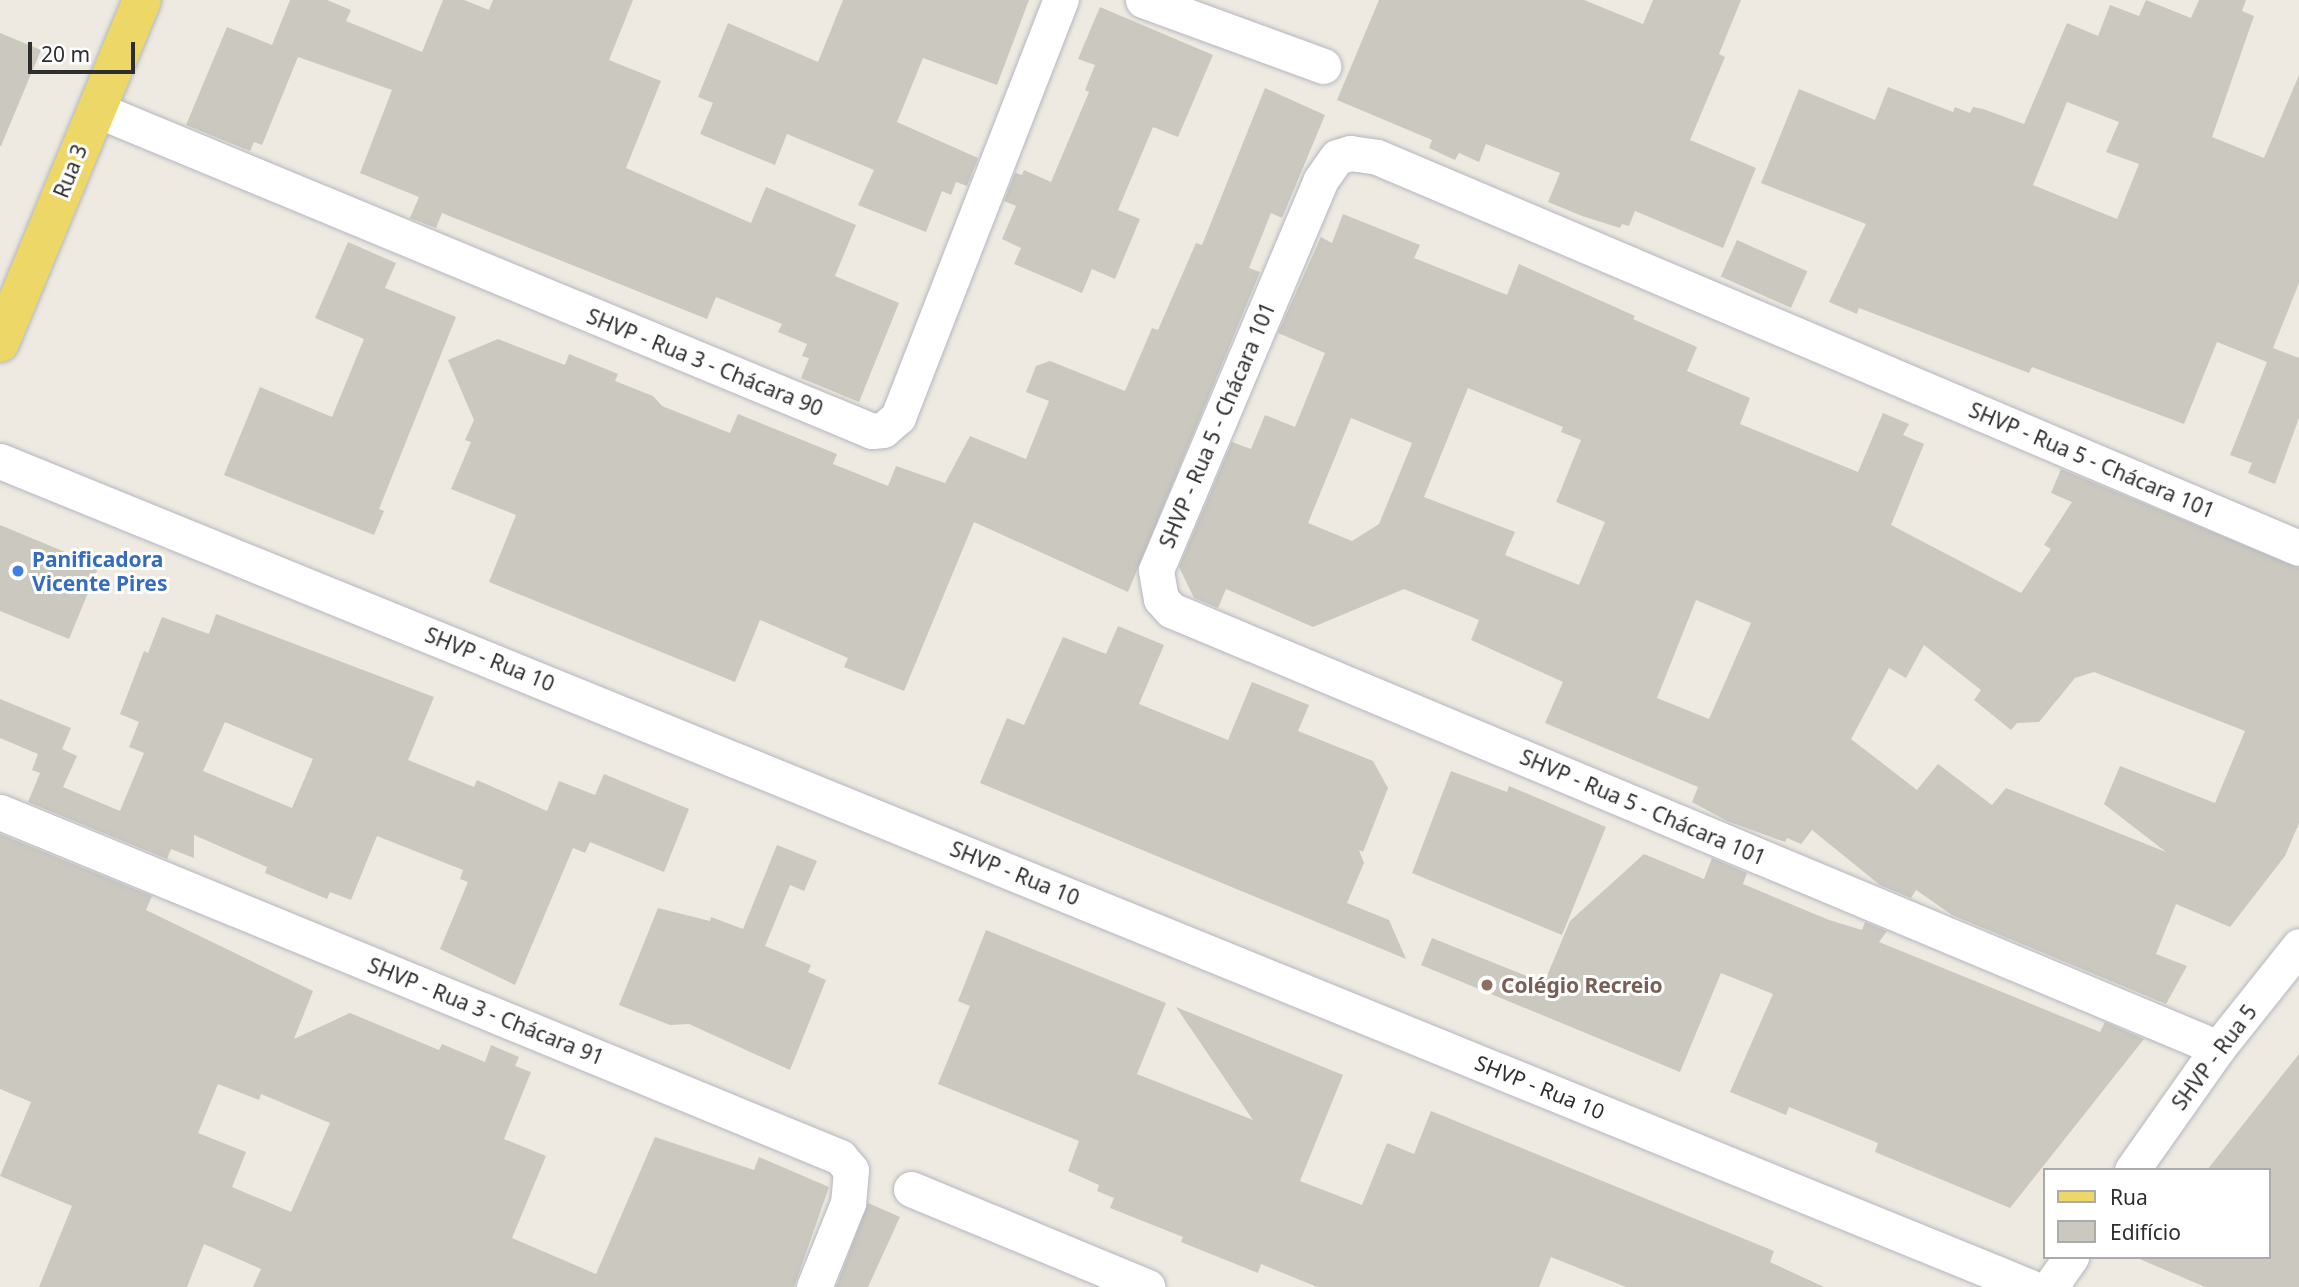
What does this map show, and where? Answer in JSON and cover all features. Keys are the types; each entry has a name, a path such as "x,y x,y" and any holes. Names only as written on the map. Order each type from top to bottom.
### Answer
{"main road":[{"name":"Rua 3","path":"0,343 142,0"}],"street":[{"name":"SHVP - Rua 3 - Chácara 90","path":"95,109 859,425 883,430 898,417 1061,0"},
{"path":"1143,0 1322,66"},
{"name":"SHVP - Rua 5 - Chácara 101","path":"2218,1048 1171,610 1161,598 1156,570 1320,181 1337,157 1350,153 1377,156 2299,548"},
{"name":"SHVP - Rua 10","path":"0,461 2030,1287"},
{"name":"SHVP - Rua 3 - Chácara 91","path":"0,812 840,1157 852,1170 848,1203 814,1287"},
{"name":"SHVP - Rua 5","path":"2133,1168 2218,1048 2299,946"},
{"path":"911,1189 1148,1287"},
{"path":"2050,1287 2070,1259"}],"building":[{"path":"290,0 327,0 351,10 346,21 422,52 443,0 464,0 489,10 493,0 633,0 609,60 661,81 626,168 751,223 766,187 856,225 835,276 899,303 859,402 801,378 809,358 802,356 807,344 778,332 782,324 716,297 707,319 442,213 436,228 410,218 419,197 360,173 392,90 298,57 262,145 254,142 250,151 186,125 227,27 272,45"},
{"path":"843,0 1029,0 997,85 923,58 897,122 978,158 967,186 956,182 951,195 942,191 926,232 858,205 874,170 787,134 775,165 700,134 713,103 698,97 728,23 818,62"},
{"path":"1379,0 1584,0 1643,24 1653,0 1741,0 1719,54 1725,57 1690,140 1756,168 1723,248 1635,211 1629,226 1622,224 1620,228 1582,216 1548,202 1560,173 1486,144 1479,162 1459,153 1455,160 1429,148 1432,140 1337,100"},
{"path":"2146,0 2191,18 2199,0 2246,0 2242,11 2254,16 2212,137 2264,158 2299,75 2299,283 2273,348 2299,358 2299,418 2275,484 2248,473 2252,463 2230,455 2267,362 2217,342 2184,424 2032,367 2029,373 1859,308 1857,314 1829,302 1866,224 1761,183 1799,89 1875,120 1888,87 1953,112 1955,107 1970,113 1973,107 2024,124 2067,23 2098,36 2110,5 2139,16","holes":["2067,102 2119,122 2106,152 2139,164 2117,219 2033,185"]},
{"path":"1100,7 1213,55 1178,137 1153,127 1118,210 1140,219 1115,279 1092,269 1082,293 1014,264 1021,248 1002,239 1016,206 1004,201 1015,173 1022,175 1024,170 1051,182 1089,92 1085,90 1095,65 1078,59"},
{"path":"0,33 41,50 1,146 0,146"},
{"path":"1265,88 1325,115 1282,218 1271,213 1249,268 1260,272 1128,592 974,522 904,691 844,667 848,658 760,620 735,682 489,582 516,515 451,489 471,442 465,440 474,420 448,360 498,339 565,365 569,354 618,374 615,381 653,396 662,406 730,433 738,414 837,454 833,464 888,486 896,466 945,483 970,436 1026,459 1049,401 1026,392 1036,366 1050,361 1125,391 1152,328 1158,330 1196,243 1202,245"},
{"path":"1343,214 1420,245 1414,258 1507,295 1519,264 1697,347 1687,371 1750,398 1740,424 1858,472 1883,413 1909,424 1903,435 1924,444 1891,525 2021,593 2051,549 2044,545 2072,502 2051,493 2061,469 2299,568 2299,823 2285,856 2230,927 2176,904 2156,954 2187,966 2166,1004 1952,915 1916,890 1911,898 1880,885 1812,830 1801,844 1787,838 1785,842 1727,821 1692,802 1698,787 1545,723 1563,682 1471,640 1479,620 1404,589 1313,627 1226,589 1218,608 1194,598 1179,567 1232,442 1251,449 1265,415 1295,427 1325,353 1278,333 1321,237 1332,243","holes":["1468,388 1563,427 1561,432 1581,440 1556,502 1605,522 1579,585 1505,555 1515,532 1424,497","1351,418 1412,443 1379,524 1352,541 1308,523","1696,600 1751,623 1709,719 1657,698","1924,645 1981,690 1974,700 2011,730 2017,723 2039,722 2075,678 2094,672 2245,731 2215,803 2120,766 2104,804 2166,852 2006,788 1992,805 1938,764 1917,790 1851,739 1889,668 1906,678"]},
{"path":"1737,240 1807,271 1791,308 1721,277"},
{"path":"348,242 396,263 385,288 456,317 379,509 384,511 374,535 224,475 260,387 332,417 364,339 315,318"},
{"path":"0,525 99,566 69,639 0,611"},
{"path":"216,614 434,697 408,760 474,787 477,780 547,811 559,781 595,795 604,774 689,809 664,872 590,842 585,853 573,848 515,985 440,949 468,882 460,879 463,870 377,836 351,900 330,892 327,899 265,873 267,867 194,835 194,858 171,849 167,859 28,802 40,773 32,770 38,754 0,738 0,699 71,728 62,749 77,756 63,787 120,811 144,753 129,747 139,722 120,714 144,651 148,653 162,617 209,634","holes":["225,722 313,759 292,808 203,771"]},
{"path":"1118,626 1164,645 1139,704 1228,740 1252,682 1309,705 1298,731 1373,761 1388,788 1363,852 1359,850 1364,863 1347,903 1389,920 1406,959 980,783 1007,718 1024,725 1063,637 1106,654"},
{"path":"1451,771 1507,792 1509,786 1606,827 1562,935 1412,873"},
{"path":"0,834 152,896 146,910 313,991 294,1039 350,1013 439,1050 442,1044 485,1062 491,1045 519,1057 515,1066 531,1072 504,1139 546,1156 512,1238 596,1274 655,1137 754,1170 759,1157 829,1187 794,1287 253,1287 261,1269 204,1244 187,1287 39,1287 72,1206 0,1176 31,1102 0,1089","holes":["218,1084 259,1100 261,1094 330,1123 291,1212 232,1187 246,1152 198,1133"]},
{"path":"777,845 817,861 804,891 790,885 765,946 811,965 808,972 826,980 790,1070 689,1024 670,1025 619,1005 658,908 710,921 711,917 743,929"},
{"path":"1644,854 1704,879 1712,858 1747,873 1743,884 1829,920 1862,930 1865,922 1887,931 1879,942 2100,1032 2105,1022 2144,1039 2010,1208 1875,1152 1878,1143 1789,1107 1786,1115 1730,1092 1773,994 1721,973 1680,1072 1421,965 1432,938 1544,983 1570,921"},
{"path":"986,930 1166,1003 1137,1074 1253,1120 1176,1007 1343,1075 1300,1181 1362,1205 1387,1143 1414,1154 1431,1111 1774,1251 1770,1262 1824,1287 1626,1287 1551,1257 1539,1287 1317,1287 1261,1264 1258,1273 1181,1242 1183,1237 1110,1208 1114,1198 1097,1191 1099,1185 1068,1171 1079,1141 938,1084 970,1006 958,1001"},
{"path":"2299,1054 2299,1287 2205,1287 2140,1259 2271,1259 2271,1168 2209,1168"},
{"path":"868,1203 900,1217 868,1287 836,1287"}],"place":[{"name":"Panificadora Vicente Pires","path":"18,571"},
{"name":"Colégio Recreio","path":"1487,985"}]}
